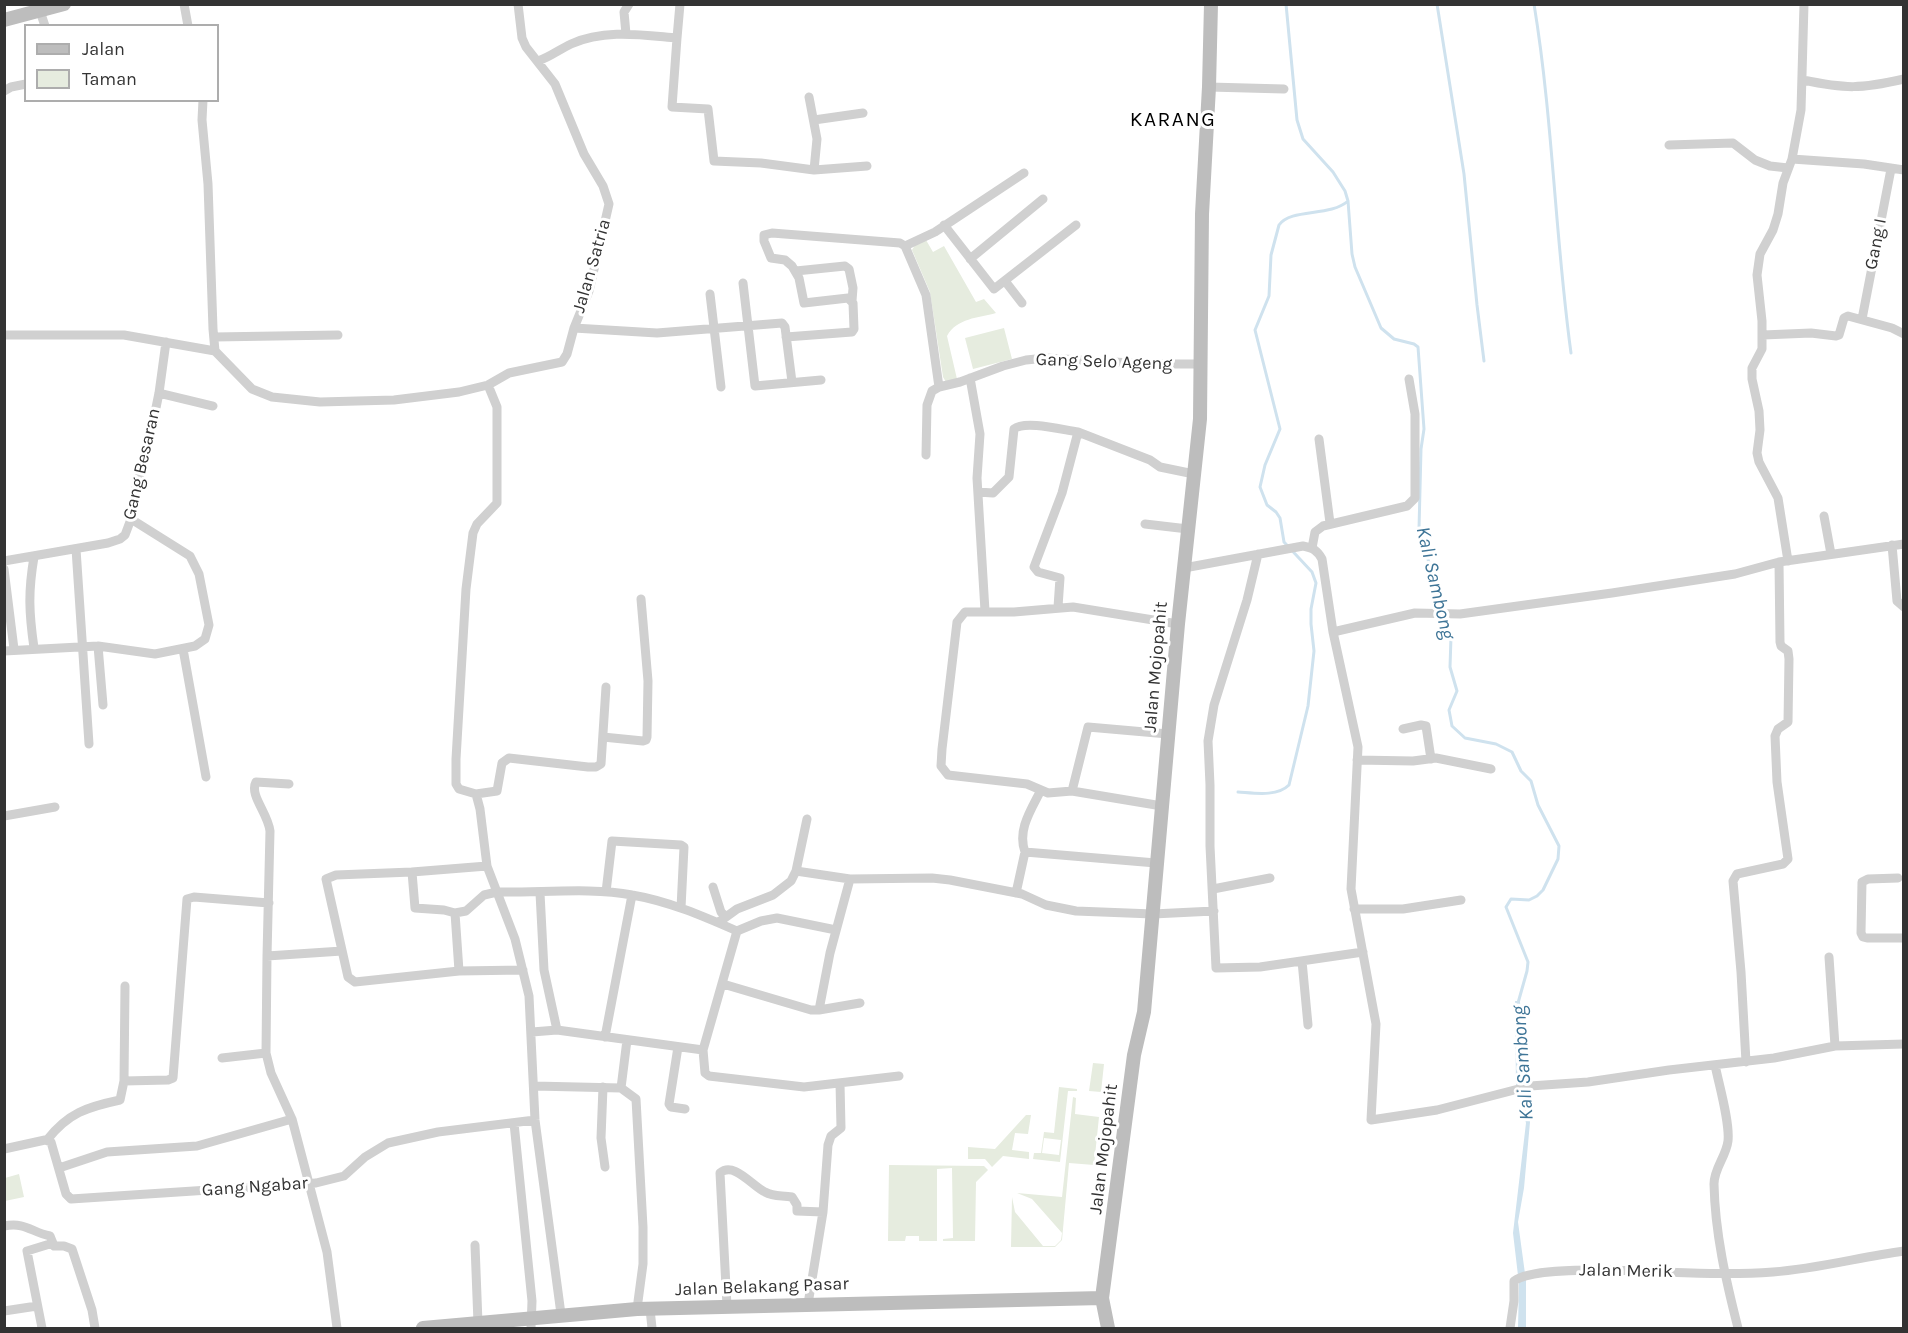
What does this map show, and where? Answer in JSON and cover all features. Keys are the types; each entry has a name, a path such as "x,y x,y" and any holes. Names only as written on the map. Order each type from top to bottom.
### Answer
{"street":[{"path":"4,20 41,14 64,4"},
{"path":"184,4 188,24"},
{"name":"Jalan Satria","path":"488,385 509,373 562,362 567,354 574,328 589,291 609,204 605,191 584,154 560,92 552,78 526,47 522,38 518,4"},
{"path":"626,34 624,12 629,4"},
{"path":"680,4 672,107 708,109 714,161 814,170 867,166"},
{"name":"Jalan Mojopahit","path":"1108,1329 1102,1298 1134,1055 1144,1012 1178,624 1200,419 1202,214 1211,4"},
{"path":"1746,1062 1733,881 1737,874 1783,864 1788,859 1777,782 1775,736 1778,729 1788,722 1789,660 1788,651 1781,646 1780,642 1783,562 1778,498 1759,462 1757,453 1760,421 1752,368 1762,349 1763,335 1757,275 1760,254 1773,230 1778,214 1781,191 1790,163 1801,110 1804,4"},
{"path":"538,61 586,39 619,32 677,38"},
{"path":"1803,80 1856,88 1904,79"},
{"path":"6,87 24,84"},
{"path":"1209,87 1284,89"},
{"path":"809,97 817,139 814,170"},
{"path":"202,102 215,351"},
{"path":"813,120 862,113"},
{"path":"1669,145 1733,143 1755,160 1770,166 1790,163 1864,164 1904,170"},
{"name":"Gang I","path":"1862,319 1891,169"},
{"path":"852,301 848,298 804,303 796,271 789,262 771,258 764,240 765,235 772,233 894,242 905,246 935,232 1024,173"},
{"path":"970,259 1043,199"},
{"path":"944,225 994,289 1076,225"},
{"path":"905,246 926,295 939,387 932,391 928,401 926,455"},
{"path":"786,337 852,332 854,329 852,301 854,288 849,268 845,266 796,271"},
{"path":"1005,281 1022,303"},
{"path":"743,283 755,386 820,380"},
{"path":"710,294 716,329 721,387"},
{"path":"1763,335 1811,333 1836,336 1846,316 1892,328 1904,334"},
{"path":"574,328 657,333 782,323 784,324 792,382"},
{"path":"214,337 338,334"},
{"path":"4,335 124,335 215,351 252,389 272,397 294,400 320,402 394,400 459,392 488,385 497,407 497,503 477,524 473,533 466,588 456,759 457,787 476,794 497,791 502,763 509,758 596,767 602,759 606,687"},
{"name":"Gang Besaran","path":"4,561 76,549 120,539 124,535 131,519 159,393 166,342"},
{"name":"Gang Selo Ageng","path":"939,387 1003,366 1034,359 1202,364"},
{"path":"970,378 980,434 977,478 985,611"},
{"path":"1308,547 1315,531 1330,523 1407,506 1414,498 1415,414 1409,379"},
{"path":"159,393 213,406"},
{"path":"978,492 993,493 1009,477 1014,429 1027,425 1078,432 1150,460 1160,467 1194,474"},
{"path":"1058,607 1060,578 1038,572 1034,567 1062,493 1078,432"},
{"path":"1319,439 1330,523"},
{"path":"1824,516 1831,554"},
{"path":"4,569 9,650 98,646 155,654 200,643 208,633 209,625 199,574 190,556 131,519"},
{"path":"1145,524 1188,529"},
{"path":"1333,632 1415,613 1452,614 1713,578 1783,562 1904,544"},
{"path":"1892,545 1898,601 1904,607"},
{"path":"1184,568 1308,547 1318,552 1324,566 1333,632 1357,736 1358,760 1352,882 1354,909 1376,1024 1371,1120 1437,1110 1530,1086 1588,1082 1746,1062 1835,1046 1904,1044"},
{"path":"76,549 89,744"},
{"path":"1258,554 1210,723 1207,751 1216,968 1260,967 1363,952"},
{"path":"34,557 29,584 28,608 34,648"},
{"path":"603,736 643,741 647,737 648,681 641,599"},
{"path":"1162,806 1072,792 1048,793 1027,784 948,775 941,766 957,622 961,614 1073,607 1178,624"},
{"path":"98,646 103,705"},
{"path":"183,649 207,777"},
{"path":"1403,729 1426,726 1431,759"},
{"path":"1072,792 1088,727 1168,735"},
{"path":"1358,760 1446,759 1491,769"},
{"path":"289,784 256,782 255,784 255,795 270,826 266,1053 271,1073 292,1119 310,1183 327,1252 337,1329"},
{"path":"1016,893 1025,852 1022,833 1041,790"},
{"path":"476,794 487,866 511,928 529,996 535,1120 561,1314"},
{"path":"4,816 55,807"},
{"path":"722,919 737,909 773,895 791,881 796,872 807,819"},
{"path":"606,892 612,841 681,845 684,847 681,908"},
{"path":"1025,852 1156,863"},
{"path":"487,866 336,875 327,878 326,882 348,977 354,982 459,971 523,970"},
{"path":"412,872 415,908 455,913 466,911 484,895 497,892 606,892 632,895 722,919 736,931"},
{"path":"796,872 850,879 932,878 1016,893 1060,908 1153,914 1214,912"},
{"path":"1213,889 1270,878"},
{"path":"1898,878 1866,879 1863,882 1861,933 1866,937 1904,938"},
{"path":"819,1010 830,952 850,879"},
{"path":"713,887 722,919"},
{"path":"540,893 544,970 557,1030"},
{"path":"605,1037 632,895"},
{"path":"124,1081 168,1080 174,1076 187,899 194,897 269,903"},
{"path":"1354,909 1403,909 1461,900"},
{"path":"455,913 459,971"},
{"path":"736,931 761,921 777,918 836,930"},
{"path":"736,931 704,1050 705,1073 709,1076 795,1087 899,1076"},
{"path":"267,956 342,951"},
{"path":"1829,957 1835,1046"},
{"path":"1302,961 1308,1025"},
{"path":"723,984 811,1010 860,1004"},
{"path":"4,1149 47,1140 58,1125 75,1114 86,1108 120,1100 124,1081 125,986"},
{"path":"532,1032 557,1030 704,1050"},
{"path":"621,1088 627,1040"},
{"path":"678,1047 669,1104 671,1107 685,1109"},
{"path":"222,1058 266,1053"},
{"path":"1715,1065 1728,1137 1725,1152 1716,1170 1714,1183 1724,1274 1738,1329"},
{"path":"808,1304 823,1212 828,1145 831,1136 842,1128 840,1083"},
{"path":"534,1086 621,1088 636,1099 643,1227 643,1309 652,1329"},
{"path":"603,1087 601,1138 605,1167"},
{"path":"59,1168 107,1152 197,1146 292,1119"},
{"name":"Gang Ngabar","path":"47,1140 52,1143 66,1194 71,1199 310,1183 344,1176 365,1157 388,1143 438,1132 535,1120"},
{"path":"514,1123 532,1301 531,1323"},
{"path":"727,1306 720,1173 723,1170 727,1168 737,1172 764,1192 776,1197 792,1197 798,1205 797,1211 823,1212"},
{"path":"4,1226 23,1224 42,1235 50,1236 54,1246 72,1249 81,1281 88,1295 95,1329"},
{"path":"42,1329 27,1251 53,1243"},
{"path":"475,1245 478,1323"},
{"name":"Jalan Merik","path":"1510,1329 1514,1281 1548,1272 1592,1270 1724,1274 1788,1270 1904,1251"},
{"name":"Jalan Belakang Pasar","path":"423,1329 478,1323 531,1323 561,1314 643,1309 1102,1298"},
{"path":"4,1311 37,1306"}],"green space":[{"path":"926,240 933,252 944,246 976,302 984,299 996,313 962,322 951,330 947,336 957,379 946,382 943,377 930,292 912,250 915,245"},
{"path":"1004,328 1012,359 973,369 965,338"},
{"path":"1093,1063 1104,1064 1101,1092 1089,1091"},
{"path":"1059,1087 1077,1089 1077,1091 1068,1091 1060,1162 1033,1159 1034,1153 1041,1153 1044,1132 1054,1133","holes":["1044,1138 1061,1140 1059,1155 1042,1153"]},
{"path":"1073,1097 1076,1098 1075,1114 1099,1117 1094,1165 1069,1163 1062,1240 1055,1247 1011,1247 1012,1197 1015,1212 1043,1246 1055,1246 1061,1240 1062,1233 1032,1199 1017,1193 1062,1197"},
{"path":"1026,1115 1031,1115 1028,1134 1015,1133 1012,1150 1029,1152 1029,1159 1003,1156 992,1167 985,1159 968,1159 968,1147 995,1149"},
{"path":"889,1165 984,1166 988,1170 976,1182 975,1241 943,1241 943,1239 953,1238 952,1168 937,1169 937,1241 919,1241 919,1236 906,1236 905,1241 888,1241"},
{"path":"19,1174 24,1197 5,1201 5,1178"}],"water":[{"path":"1515,1001 1520,1001 1523,1082 1530,1122 1524,1188 1518,1222 1526,1281 1526,1328 1518,1328 1519,1284 1513,1233 1526,1123 1516,1084"}],"waterway":[{"name":"Kali Sambong","path":"1286,4 1297,120 1303,139 1333,172 1345,191 1355,267 1381,328 1394,339 1418,347 1424,429 1421,449 1419,529 1451,637 1450,667 1457,691 1449,710 1452,726 1465,738 1496,744 1512,752 1521,771 1531,781 1538,805 1559,846 1558,859 1543,890 1529,900 1511,899 1506,907 1528,962 1518,1003"},
{"path":"1437,4 1464,174 1484,361"},
{"path":"1534,4 1546,91 1571,353"},
{"path":"1238,792 1272,793 1289,785 1308,706 1314,651 1311,609 1316,583 1312,572 1284,542 1280,518 1267,505 1260,487 1265,465 1280,429 1255,330 1269,296 1271,255 1279,225 1292,216 1331,209 1348,201"}],"district":[{"name":"KARANG","path":"1173,120"}]}
